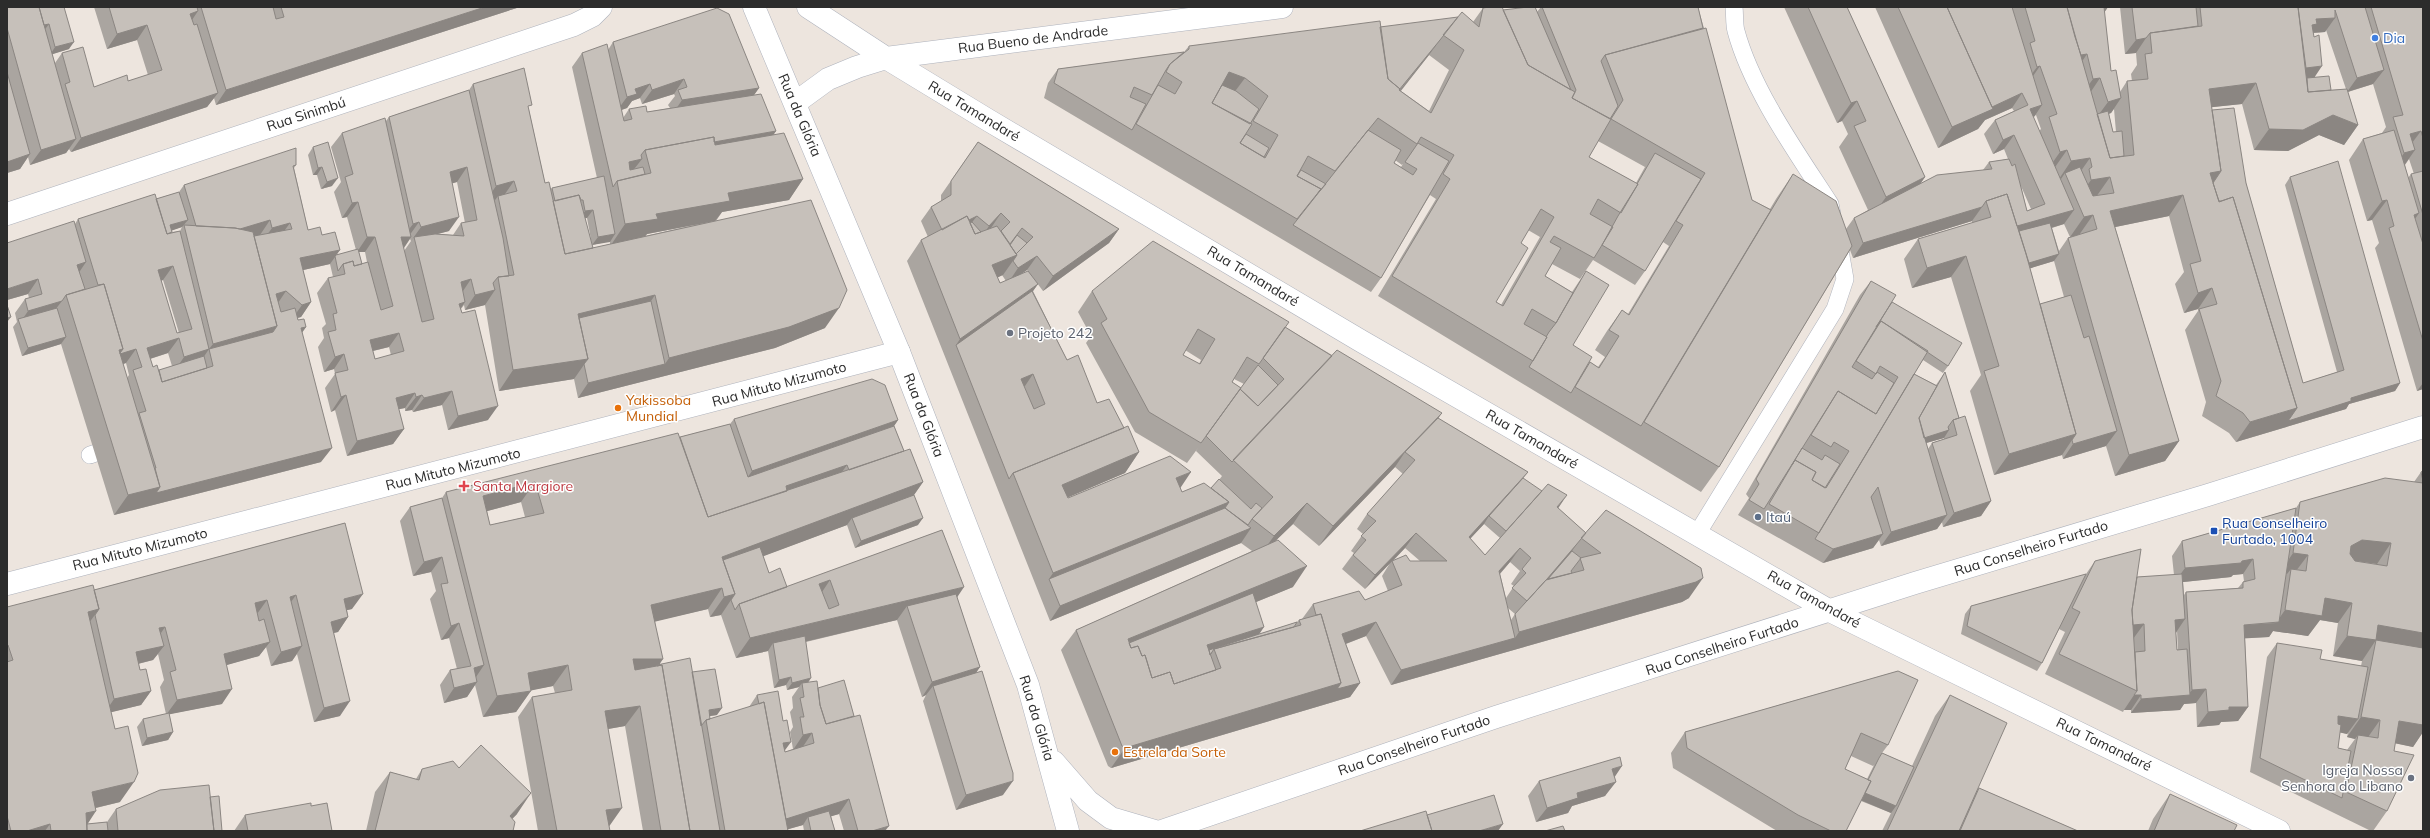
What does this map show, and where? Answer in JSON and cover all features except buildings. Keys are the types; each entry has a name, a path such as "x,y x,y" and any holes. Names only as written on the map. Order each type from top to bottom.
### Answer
{"street":[{"name":"Rua Sinimbú","path":"7,214 574,25 592,16 601,7"},
{"name":"Rua da Glória","path":"754,7 899,352 1028,685 1068,831"},
{"name":"Rua Tamandaré","path":"808,7 886,58 1361,341 1830,611 2279,831"},
{"name":"Rua Bueno de Andrade","path":"795,103 828,79 857,67 886,58 1282,7"},
{"name":"Rua Mituto Mizumoto","path":"7,584 899,352"},
{"name":"Rua Conselheiro Furtado","path":"1162,831 1496,717 1830,611 2423,427"},
{"path":"1048,755 1088,801 1111,818 1155,831"}],"lane":[{"path":"1696,534 1835,310 1845,279 1843,257 1830,204 1781,128 1752,72 1735,30 1734,7"},
{"path":"90,455 133,441"}],"place":[{"name":"Dia","path":"2375,38"},
{"name":"Projeto 242","path":"1010,333"},
{"name":"Yakissoba Mundial","path":"618,408"},
{"name":"Santa Margiore","path":"464,486"},
{"name":"Itaú","path":"1758,517"},
{"name":"Rua Conselheiro Furtado, 1004","path":"2214,531"},
{"name":"Estrela da Sorte","path":"1115,752"},
{"name":"Igreja Nossa Senhora do Libano","path":"2411,778"}]}
